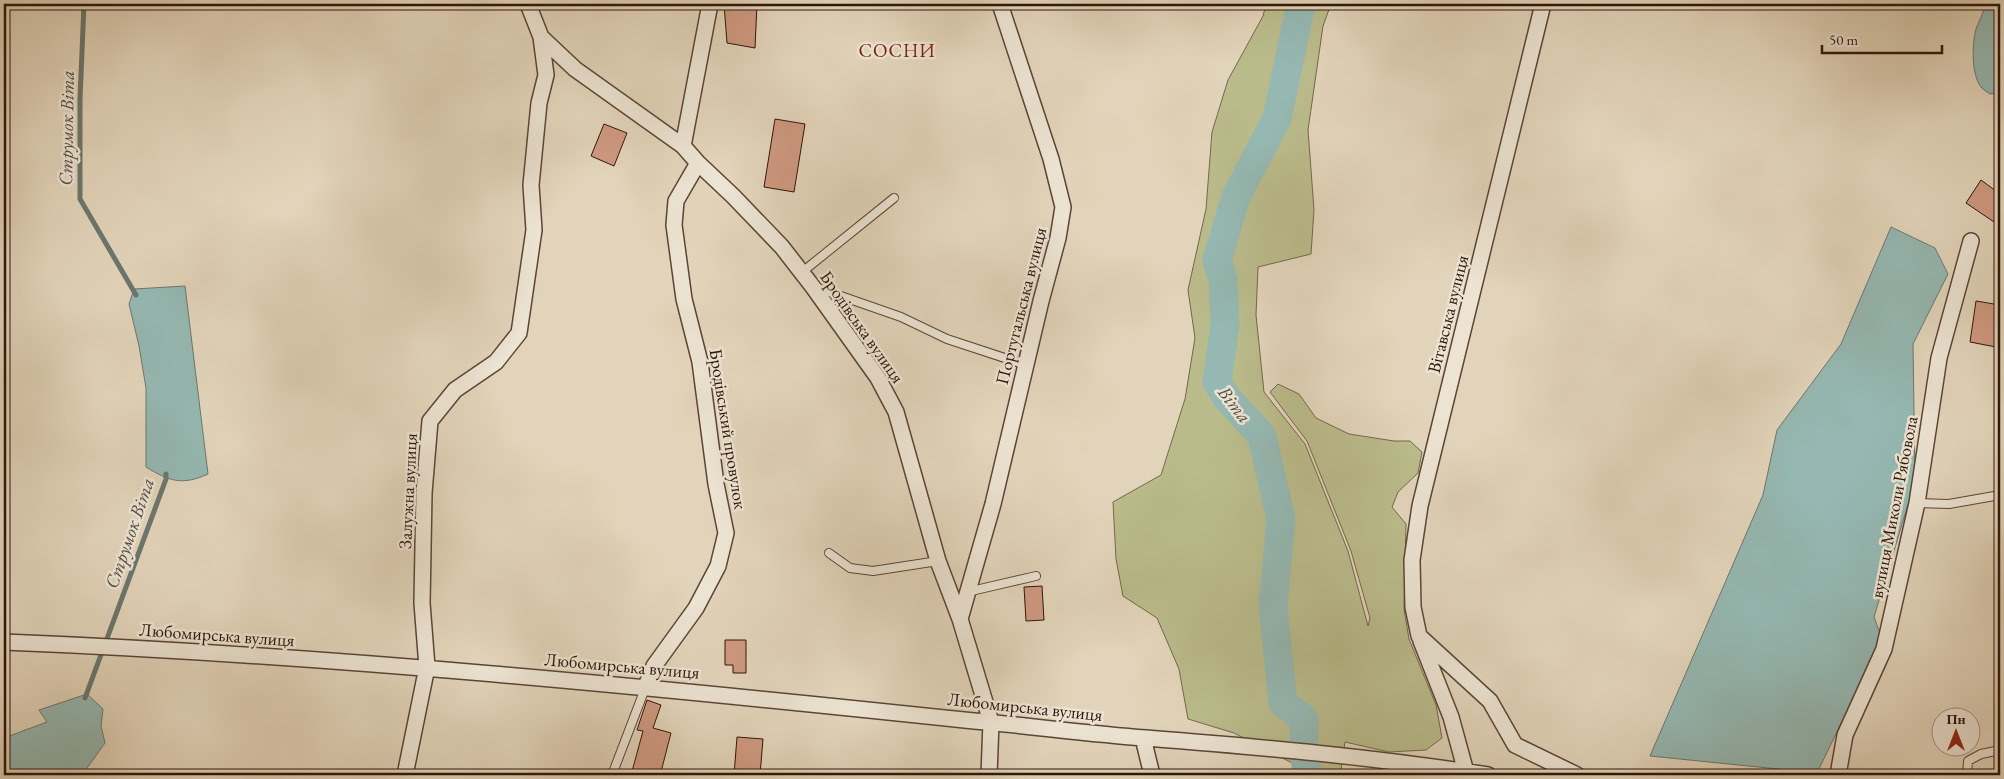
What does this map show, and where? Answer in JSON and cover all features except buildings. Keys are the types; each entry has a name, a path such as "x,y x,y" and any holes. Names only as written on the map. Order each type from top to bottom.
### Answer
{"street":[{"name":"Бродівська вулиця","path":"528,4 541,37 575,69 683,146 782,247 878,378 896,412 938,561 960,619 991,722 989,775"},
{"path":"683,146 710,4"},
{"name":"Португальська вулиця","path":"960,619 993,504 1058,238 1063,207 1051,159 1000,4"},
{"name":"Вітавська вулиця","path":"1466,772 1451,717 1420,636 1413,607 1412,560 1420,506 1543,4"},
{"name":"Залужна вулиця","path":"405,775 427,667 422,593 424,493 430,422 455,390 496,362 519,333 534,230 531,186 539,103 546,75 541,37"},
{"name":"Бродівський провулок","path":"646,686 654,666 696,608 718,566 726,533 716,484 700,362 684,299 674,225 676,201 698,163"},
{"name":"вулиця Миколи Рябовола","path":"1838,775 1845,735 1884,649 1917,503 1939,358 1971,241"},
{"path":"1420,636 1490,701 1515,745 1577,775"},
{"name":"Любомирська вулиця","path":"4,642 427,667 646,686 1143,738 1235,744 1436,766 1466,772"},
{"path":"1143,738 1152,775"},
{"path":"1466,772 1488,775"}],"lane":[{"path":"801,273 894,198"},
{"path":"813,287 901,317 947,339 1026,365"},
{"path":"1917,503 1949,504 2000,495"},
{"path":"829,553 850,568 873,571 938,561"},
{"path":"967,592 1036,576"},
{"path":"612,775 646,686"},
{"path":"1967,775 1968,761 1981,754 2000,750"}],"green space":[{"path":"1266,4 1331,4 1323,26 1308,130 1314,210 1311,254 1258,267 1256,315 1264,392 1305,444 1348,551 1368,626 1370,618 1351,551 1307,441 1270,392 1278,384 1299,394 1316,418 1349,434 1394,441 1410,441 1422,452 1418,473 1398,492 1392,507 1406,524 1404,609 1409,639 1436,705 1442,738 1426,750 1389,752 1345,742 1341,770 1345,775 1296,775 1294,764 1234,733 1188,719 1179,669 1157,618 1123,596 1116,559 1113,502 1161,475 1185,399 1195,338 1188,290 1206,209 1212,132 1228,80 1263,16"}],"water":[{"path":"1985,4 2000,4 2000,92 1990,94 1982,88 1975,75 1973,59 1976,29"},
{"path":"1891,227 1935,248 1948,274 1913,344 1915,481 1874,617 1882,639 1817,773 1650,756 1763,495 1777,430 1841,344"},
{"path":"185,286 208,474 183,481 169,479 146,467 146,388 129,304 134,289"},
{"path":"87,694 103,709 101,726 105,743 82,775 4,775 4,738 47,722 39,710"}],"waterway":[{"name":"Струмок Віта","path":"84,4 80,99 80,199 136,295"},
{"name":"Віта","path":"1301,4 1277,118 1236,197 1217,260 1223,280 1225,325 1217,382 1227,398 1262,436 1281,520 1273,606 1283,703 1304,719 1304,749 1307,775"},
{"name":"Струмок Віта","path":"85,698 166,479 166,474"}],"district":[{"name":"СОСНИ","path":"897,50"}]}
